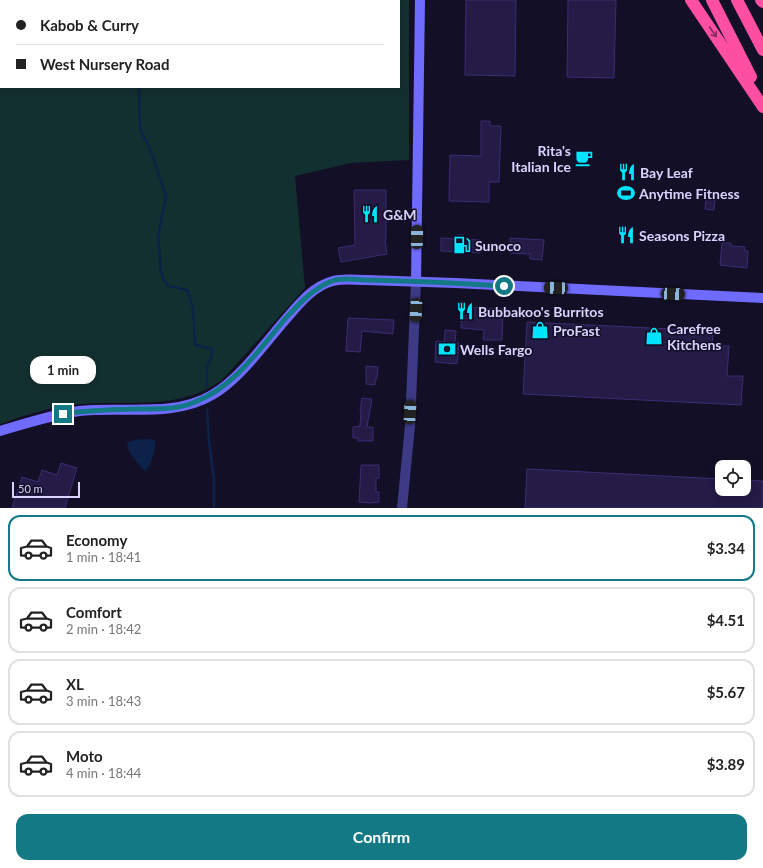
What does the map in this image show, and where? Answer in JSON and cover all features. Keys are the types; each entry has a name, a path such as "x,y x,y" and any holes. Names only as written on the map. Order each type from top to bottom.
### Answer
{"highway":[{"path":"691,0 763,107"},
{"path":"712,0 763,101"},
{"path":"737,0 763,50"}],"main road":[{"path":"416,281 420,0"},
{"path":"0,431 49,416 80,411 161,409 194,403 212,395 240,372 300,302 319,287 335,280 416,281 763,298"}],"street":[{"path":"402,508 410,426 416,281"}],"green space":[{"path":"400,0 409,0 409,160 351,163 295,176 305,288 222,380 205,390 171,400 136,403 70,405 39,411 0,424 0,88 400,88"}],"water":[{"path":"147,439 155,440 155,443 151,461 145,471 131,454 127,446 128,442"}],"building":[{"path":"466,0 516,0 515,76 465,75"},
{"path":"568,0 616,0 614,78 567,77"},
{"path":"481,121 490,121 490,126 501,126 499,182 489,182 489,202 449,201 450,155 481,156"},
{"name":"G&M","path":"354,190 386,190 385,239 387,254 341,262 338,248 355,245"},
{"path":"706,199 715,200 714,210 705,209"},
{"path":"457,235 464,235 464,239 480,240 480,253 441,251 441,238 457,239"},
{"path":"510,238 544,240 542,260 530,259 530,254 510,253"},
{"path":"722,243 731,243 731,246 745,247 745,251 748,251 747,268 720,265"},
{"path":"462,307 503,309 502,340 483,340 484,330 461,328"},
{"path":"348,318 394,320 393,334 362,331 360,352 346,351"},
{"path":"527,322 713,331 712,346 729,346 727,376 743,376 741,405 523,394"},
{"name":"Wells Fargo","path":"445,330 456,331 455,343 459,343 457,364 435,362 436,341 444,342"},
{"path":"366,366 378,367 375,385 366,384"},
{"path":"362,398 372,399 367,427 373,427 373,441 358,441 358,438 353,438 353,427 360,426"},
{"path":"61,463 77,468 65,508 12,508 22,477 38,482 42,470 57,475"},
{"path":"361,465 379,465 379,478 376,478 376,492 379,492 379,502 359,502"},
{"path":"527,469 715,479 715,496 751,496 751,480 763,481 763,508 525,508"}],"waterway":[{"path":"139,88 140,128 152,154 166,196 158,236 161,272 164,280 169,286 188,291 193,308 195,345 212,349 212,356 207,366 207,387"},
{"path":"207,409 214,480 214,508"}],"place":[{"name":"Rita's Italian Ice","path":"584,158"},
{"name":"Bay Leaf","path":"627,172"},
{"name":"Anytime Fitness","path":"626,193"},
{"name":"G&M","path":"370,214"},
{"name":"Seasons Pizza","path":"626,235"},
{"name":"Sunoco","path":"462,245"},
{"name":"Bubbakoo's Burritos","path":"465,311"},
{"name":"ProFast","path":"540,330"},
{"name":"Carefree Kitchens","path":"654,336"},
{"name":"Wells Fargo","path":"447,349"}],"route":[{"path":"63,414 80,411 161,409 177,407 194,403 212,395 240,372 300,302 319,287 335,280 416,281 504,286"}]}
